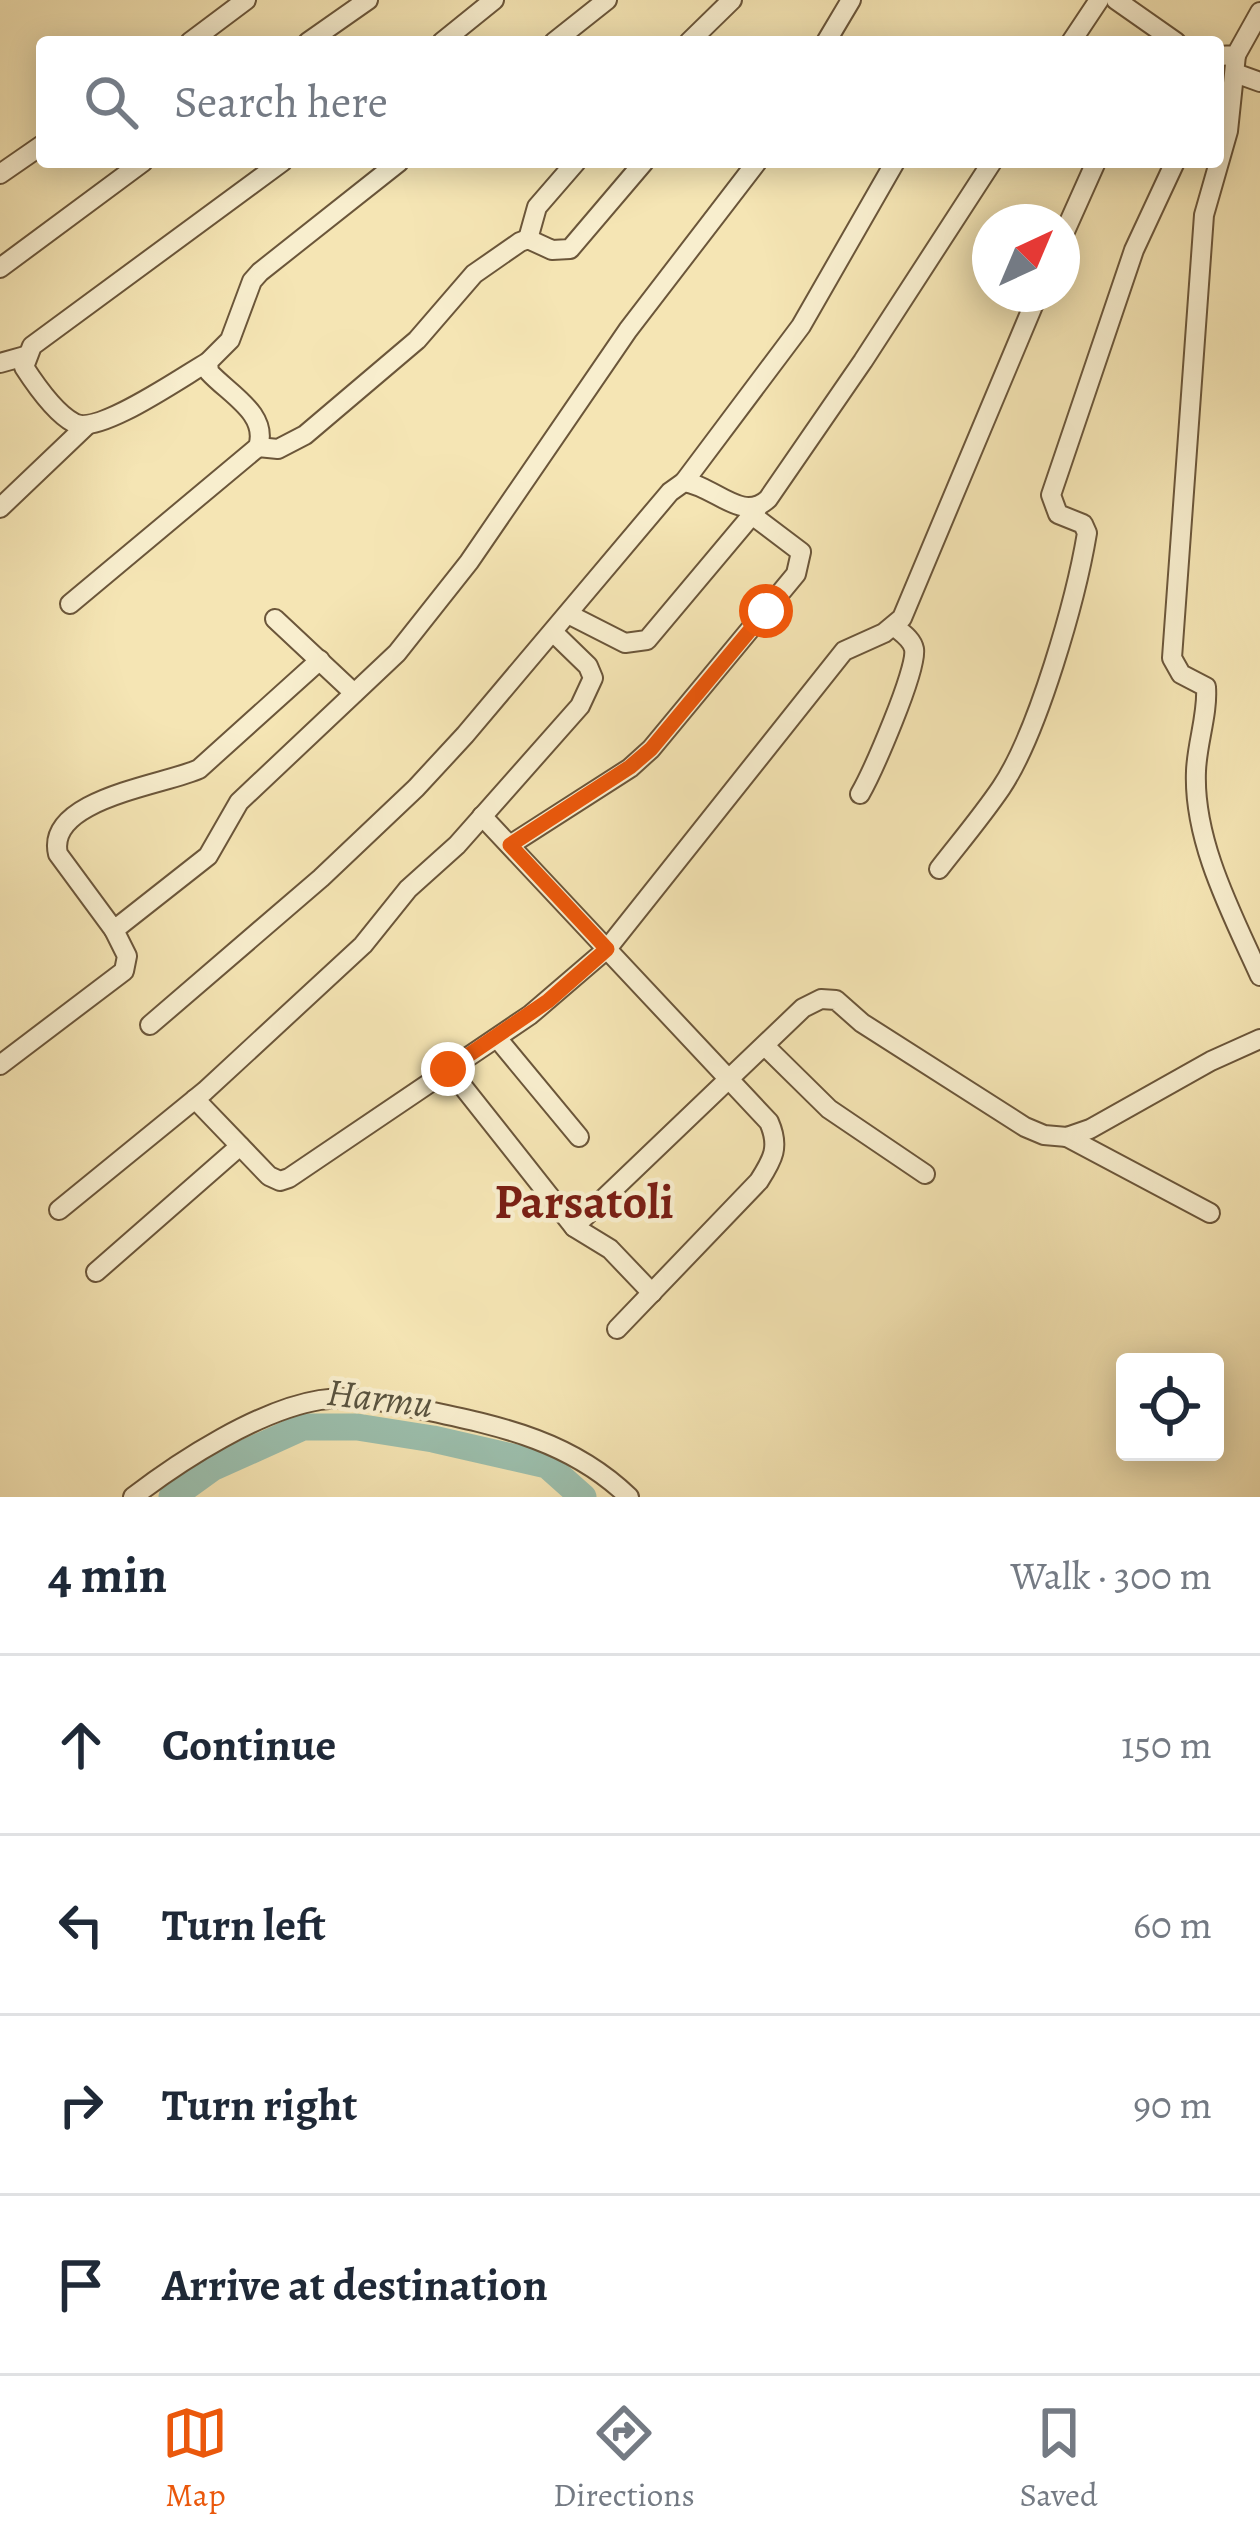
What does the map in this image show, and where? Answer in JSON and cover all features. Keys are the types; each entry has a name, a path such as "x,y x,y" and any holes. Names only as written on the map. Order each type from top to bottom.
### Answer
{"street":[{"path":"198,36 247,0"},
{"path":"317,36 368,0"},
{"path":"449,36 494,0"},
{"path":"562,36 607,0"},
{"path":"695,36 732,0"},
{"path":"830,36 851,0"},
{"path":"1075,36 1099,0"},
{"path":"1116,0 1164,36"},
{"path":"1224,145 1228,131 1226,62 1260,12"},
{"path":"1226,62 1260,82"},
{"path":"0,174 36,149"},
{"path":"0,268 135,168"},
{"path":"274,168 32,346 24,367 76,424 105,421 208,362 230,340 252,281 260,272 391,168"},
{"path":"258,447 278,449 304,435 417,340 474,274 528,239 537,207 571,168"},
{"path":"528,239 552,250 570,249 639,168"},
{"path":"114,930 208,856 239,802 397,653 469,562 628,330 752,168"},
{"path":"149,1025 321,878 416,788 554,632 670,492 684,482 801,326 893,168"},
{"path":"568,614 625,643 647,640 755,512 863,361 988,168"},
{"path":"1077,204 1093,168"},
{"path":"939,869 1002,787 1019,757 1048,676 1087,533 1083,524 1058,514 1052,507 1052,495 1134,250 1172,168"},
{"path":"1217,168 1204,215 1172,658 1181,674 1206,687 1196,769 1200,811 1216,873 1260,976"},
{"path":"195,1099 269,1176 280,1181 289,1178 497,1038 607,949 844,651 895,627 1031,312"},
{"path":"0,363 25,356"},
{"path":"70,604 258,447 261,427 254,415 209,372 208,362"},
{"path":"0,508 86,426"},
{"path":"510,845 651,749 796,574 802,552 755,512 700,484 684,482"},
{"path":"275,619 354,693"},
{"path":"860,794 874,770 914,660 910,640 895,627"},
{"path":"59,1210 195,1099 363,945 408,889 457,845 580,706 593,678 588,666 554,632"},
{"path":"0,1065 124,971 127,956 114,930 58,854 55,840 62,825 134,787 180,778 199,769 320,660"},
{"path":"482,815 769,1122 776,1137 776,1155 759,1181 617,1329"},
{"path":"574,1228 803,1008 821,999 836,1000 862,1023 1024,1127 1067,1137 1210,1213"},
{"path":"497,1038 580,1137"},
{"path":"1067,1137 1090,1129 1211,1060 1260,1040"},
{"path":"765,1046 829,1109 925,1174"},
{"path":"448,1069 574,1228 610,1249 652,1293"},
{"path":"97,1272 240,1146"},
{"path":"133,1497 187,1459 260,1421 298,1405 344,1398 382,1401 512,1429 584,1461 629,1497"}],"waterway":[{"name":"Harmu","path":"172,1497 212,1468 303,1427 357,1427 547,1465 583,1497"}],"district":[{"name":"Parsatoli","path":"584,1201"}],"route":[{"path":"448,1069 548,1001 607,949 510,845 651,749 766,611"}]}
